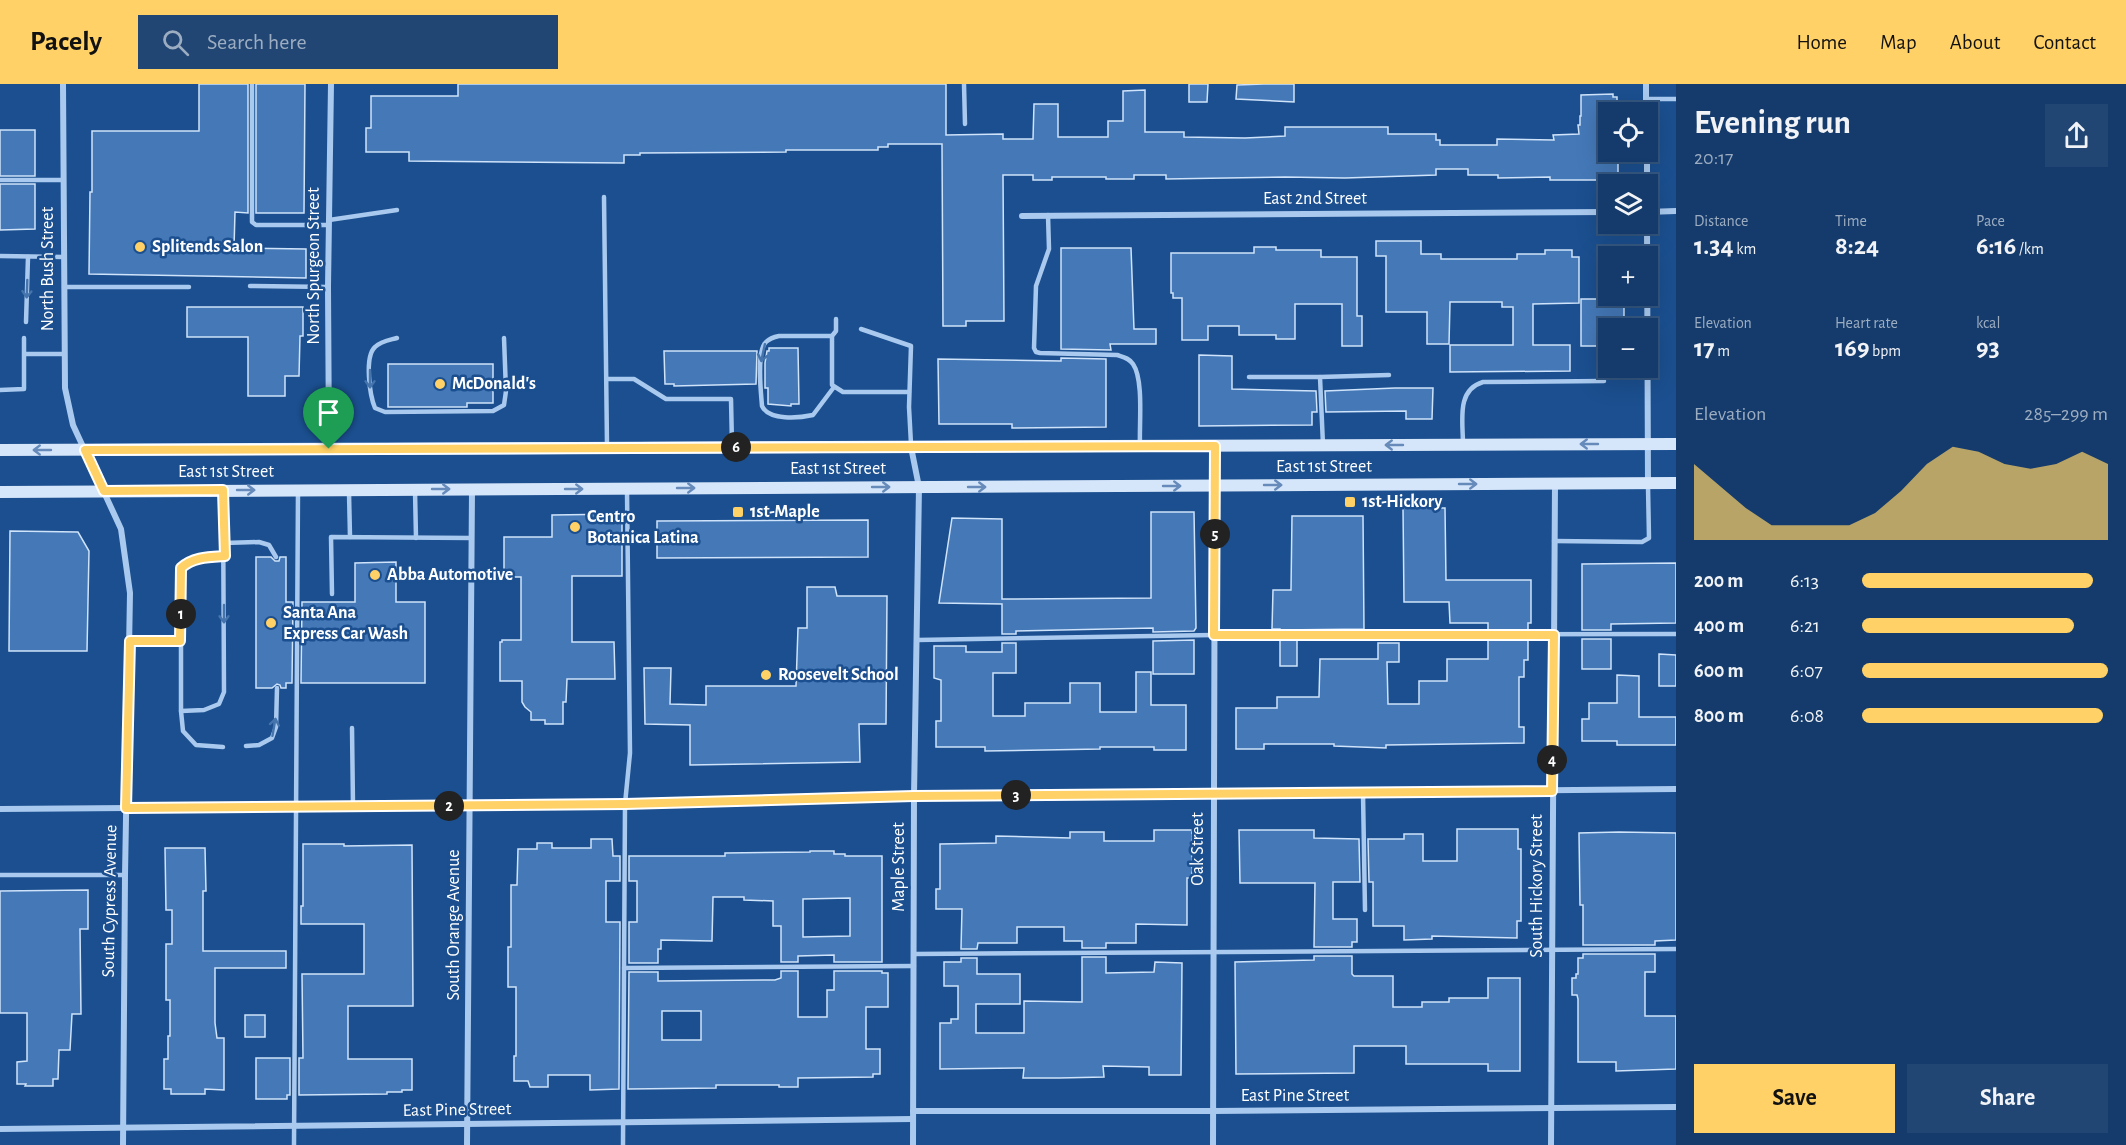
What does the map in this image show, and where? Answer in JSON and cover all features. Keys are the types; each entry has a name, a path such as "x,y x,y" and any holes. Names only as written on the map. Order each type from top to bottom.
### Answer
{"main road":[{"name":"East 1st Street","path":"0,450 1676,444"},
{"name":"East 1st Street","path":"0,492 1676,483"}],"street":[{"name":"North Bush Street","path":"63,84 65,388 73,425 85,450"},
{"name":"North Spurgeon Street","path":"329,449 328,287 331,84"},
{"path":"1646,84 1646,99"},
{"path":"1658,212 1676,211"},
{"name":"East 2nd Street","path":"1022,216 1598,212"},
{"path":"1647,234 1648,483"},
{"name":"Oak Street","path":"1213,1145 1215,446"},
{"name":"Maple Street","path":"911,447 919,487 914,796 913,1145"},
{"name":"South Cypress Avenue","path":"85,450 121,529 130,593 123,1145"},
{"name":"South Hickory Street","path":"1551,1145 1555,484"},
{"name":"South Orange Avenue","path":"468,1145 472,489"},
{"path":"0,809 470,806 914,796 1676,789"},
{"name":"East Pine Street","path":"913,1112 1676,1107"},
{"name":"East Pine Street","path":"0,1129 913,1119"}],"lane":[{"path":"252,84 252,222 256,225 329,223 397,210"},
{"path":"964,84 965,123"},
{"path":"1646,99 1676,99"},
{"path":"0,180 63,180"},
{"path":"604,197 607,448"},
{"path":"1048,215 1049,249 1036,286 1034,348 1040,353 1117,355 1128,358 1134,366 1138,381 1140,446"},
{"path":"0,256 64,257"},
{"path":"26,322 28,256"},
{"path":"250,286 328,287"},
{"path":"64,287 189,287"},
{"path":"832,336 779,336 772,337 765,342 761,355 764,412 772,415 813,415 834,387 832,336 836,331 836,319"},
{"path":"861,328 911,346 909,392 911,447"},
{"path":"0,390 24,389 24,338"},
{"path":"398,338 384,341 373,348 370,357 370,396 375,408 385,412 493,411 504,405 507,391 504,338"},
{"path":"25,354 63,354"},
{"path":"1249,377 1389,375"},
{"path":"1320,377 1323,445"},
{"path":"607,380 634,379 666,399 731,399 732,447"},
{"path":"1463,445 1464,397 1472,385 1483,382 1605,381"},
{"path":"834,387 843,392 909,392"},
{"path":"1554,541 1642,542 1649,538 1648,483"},
{"path":"623,1145 625,804 630,753 627,488"},
{"path":"181,711 204,710 219,704 224,692 223,490"},
{"path":"294,1145 298,490"},
{"path":"349,490 350,537"},
{"path":"415,490 416,538"},
{"path":"332,594 331,537 471,538"},
{"path":"224,543 259,542 269,545 276,557"},
{"path":"223,747 196,745 183,731 180,641 181,568 188,562 200,558 225,556"},
{"path":"917,640 1214,635 1676,634"},
{"path":"130,641 180,641"},
{"path":"246,746 259,745 272,738 276,727 277,688"},
{"path":"352,729 353,806"},
{"path":"1363,793 1365,910"},
{"path":"0,875 125,875"},
{"path":"914,954 1676,949"},
{"path":"624,968 914,966"}],"building":[{"path":"199,84 248,84 248,213 235,212 234,248 306,249 306,278 89,274 92,131 199,131"},
{"path":"256,84 305,84 304,213 256,213"},
{"path":"458,84 946,84 946,135 1003,134 1003,139 1033,139 1034,104 1058,104 1058,137 1108,137 1108,121 1123,121 1123,91 1145,90 1145,132 1184,132 1184,137 1245,138 1285,136 1285,127 1388,127 1388,134 1436,134 1436,140 1440,140 1440,145 1497,145 1497,139 1554,140 1553,135 1579,134 1581,95 1613,94 1613,97 1617,97 1617,102 1598,102 1598,162 1618,162 1618,174 1598,174 1598,180 1550,180 1550,177 1498,178 1498,175 1468,175 1468,169 1436,169 1436,175 1345,178 1166,179 1166,175 1134,175 1134,179 1052,177 1052,180 1033,180 1033,175 1003,175 1004,321 966,321 966,326 943,326 942,144 888,144 888,147 878,147 878,150 640,153 640,155 624,155 624,163 409,161 409,152 366,152 366,128 371,128 371,96 458,96"},
{"path":"1189,84 1208,84 1207,102 1189,102"},
{"path":"1294,84 1294,102 1236,99 1237,85"},
{"path":"0,130 35,130 35,176 0,176"},
{"path":"0,184 35,184 35,229 0,230"},
{"path":"1376,241 1421,241 1421,254 1441,254 1441,259 1517,259 1517,254 1545,254 1545,250 1572,250 1572,257 1579,257 1579,303 1533,304 1533,345 1570,345 1570,371 1450,372 1450,345 1513,345 1513,307 1502,307 1502,302 1450,302 1449,344 1427,344 1427,312 1386,312 1386,256 1376,256"},
{"path":"1254,247 1276,247 1276,250 1321,250 1321,257 1357,257 1357,316 1362,316 1362,346 1342,346 1342,304 1295,304 1295,339 1276,339 1276,335 1239,335 1239,326 1208,326 1208,340 1182,340 1182,298 1173,298 1173,293 1171,293 1171,253 1254,253"},
{"path":"1061,248 1131,248 1134,329 1156,329 1156,344 1110,344 1111,350 1061,349"},
{"path":"1581,299 1598,299 1598,306 1624,306 1624,318 1598,318 1598,346 1581,346"},
{"path":"187,307 303,307 299,376 285,376 285,396 248,396 248,337 187,337"},
{"path":"769,348 798,348 799,404 791,404 791,406 768,404 768,388 765,388 765,363"},
{"path":"664,351 757,351 756,384 674,386 674,384 665,384"},
{"path":"1199,355 1232,356 1232,389 1316,391 1317,412 1312,412 1312,425 1199,426"},
{"path":"1061,358 1106,359 1106,427 1012,428 1012,424 939,424 938,359 1061,361"},
{"name":"McDonald's","path":"388,364 493,364 493,403 467,403 467,407 388,407"},
{"path":"1433,388 1432,419 1406,419 1406,411 1326,412 1325,391"},
{"path":"1403,508 1445,508 1446,580 1531,580 1531,623 1528,623 1528,630 1488,630 1488,623 1450,623 1449,602 1404,602"},
{"path":"1151,512 1194,512 1196,628 1194,631 1153,632 1153,628 1016,631 1016,634 1002,634 1002,604 939,603 952,518 1002,519 1002,599 1151,598"},
{"path":"622,514 622,576 572,576 572,642 614,642 615,679 567,679 566,702 563,702 563,724 545,724 545,720 531,720 531,712 522,702 522,681 500,681 500,642 502,640 521,640 521,577 504,577 504,537 552,537 552,515"},
{"path":"1292,516 1363,516 1364,629 1272,629 1273,590 1291,590"},
{"path":"868,520 868,557 657,558 657,521"},
{"path":"10,531 78,532 89,551 87,651 9,651"},
{"name":"Santa Ana Express Car Wash","path":"256,557 271,557 279,561 280,557 286,557 286,602 293,602 292,683 286,683 286,688 281,688 277,684 272,688 256,688"},
{"path":"396,562 396,602 425,602 425,683 301,683 302,602 355,602 355,563"},
{"path":"1676,563 1676,623 1611,624 1611,630 1582,630 1582,564"},
{"path":"807,587 835,587 837,596 887,596 886,724 859,724 860,762 690,765 690,725 645,724 644,668 671,668 670,704 706,705 706,686 796,686 798,628 807,628"},
{"path":"1280,639 1297,639 1297,666 1280,666"},
{"path":"1488,639 1528,639 1528,660 1524,660 1524,677 1519,677 1519,727 1524,727 1524,743 1386,745 1386,748 1334,746 1334,744 1264,744 1264,749 1236,749 1236,708 1277,708 1277,697 1319,697 1320,659 1378,659 1378,643 1399,643 1399,662 1387,662 1388,704 1419,704 1419,681 1447,681 1447,659 1488,659"},
{"path":"1582,639 1611,639 1611,669 1582,669"},
{"path":"1194,640 1194,674 1153,674 1153,641"},
{"path":"1002,643 1016,643 1016,673 993,673 993,716 1025,716 1025,703 1070,703 1070,683 1100,683 1100,712 1136,712 1136,672 1151,672 1151,705 1186,705 1186,750 1154,750 1154,747 1100,747 1100,749 985,751 985,747 936,747 936,721 941,721 941,680 934,678 934,646 966,646 966,652 1002,652"},
{"path":"1659,654 1676,655 1676,686 1659,686"},
{"path":"1617,675 1639,676 1639,717 1676,717 1676,745 1617,745 1617,741 1582,741 1582,719 1589,719 1589,703 1617,703"},
{"path":"1457,829 1518,829 1518,849 1521,849 1521,921 1517,921 1517,938 1432,936 1432,939 1404,940 1404,926 1373,926 1373,882 1369,882 1368,839 1404,839 1404,834 1423,834 1423,861 1457,861"},
{"path":"1154,830 1192,830 1192,878 1187,878 1187,925 1136,924 1136,943 1106,943 1106,948 1082,948 1082,941 1064,941 1064,927 1017,927 1017,943 978,943 977,949 961,949 962,909 936,909 936,889 940,889 940,844 996,843 996,836 1070,838 1070,832 1104,832 1104,841 1154,841"},
{"path":"1239,830 1314,830 1314,838 1359,839 1360,882 1333,882 1333,919 1357,919 1357,942 1352,942 1352,947 1314,947 1315,883 1240,883"},
{"path":"1579,833 1676,833 1676,940 1655,941 1655,945 1583,945"},
{"path":"591,839 612,839 613,856 620,856 620,881 606,881 606,922 620,922 619,1089 590,1090 590,1075 548,1075 548,1087 530,1087 528,1081 514,1081 516,987 508,987 508,947 511,947 511,885 517,885 518,849 537,849 537,843 552,843 552,848 591,848"},
{"path":"303,844 412,845 413,1006 348,1006 348,1059 412,1059 412,1090 387,1092 387,1094 299,1095 299,1058 303,1058 302,974 364,974 364,924 301,924"},
{"path":"165,848 205,848 206,891 203,891 203,951 286,951 286,968 215,968 215,1023 217,1038 224,1038 224,1090 205,1089 205,1094 171,1094 171,1089 164,1089 164,1059 168,1059 168,1036 170,1036 170,1000 166,1000 166,944 172,944 172,910 166,910"},
{"path":"834,851 834,854 845,854 845,856 882,856 882,962 834,962 834,955 798,956 798,962 781,962 781,926 773,926 773,901 744,900 744,897 713,897 712,941 661,940 661,949 658,949 658,963 629,963 629,922 637,922 637,881 629,881 629,856 725,856 725,853","holes":["850,898 850,936 803,937 803,899"]},
{"path":"88,890 88,929 80,929 81,1014 72,1014 70,1050 59,1050 58,1079 53,1079 53,1086 17,1084 17,1062 27,1061 27,1013 0,1013 0,891"},
{"path":"1583,954 1655,954 1655,972 1645,972 1645,1016 1676,1016 1676,1069 1616,1071 1616,1062 1578,1062 1578,999 1577,995 1572,995 1572,978 1576,978 1578,974 1578,958 1583,958"},
{"path":"1314,956 1352,956 1354,976 1393,976 1393,1007 1422,1007 1422,1002 1449,1002 1449,998 1488,998 1488,978 1520,978 1520,1071 1488,1071 1488,1064 1406,1064 1406,1046 1354,1046 1354,1073 1236,1074 1235,962 1314,960"},
{"path":"1082,957 1106,957 1106,973 1154,972 1155,962 1182,963 1181,1075 1149,1075 1149,1067 1103,1066 1104,1077 1059,1078 1023,1078 1024,1068 940,1069 940,1023 951,1023 951,1019 958,1019 958,986 944,986 944,962 961,962 961,958 977,958 977,974 1020,974 1020,1004 976,1004 976,1033 1024,1033 1024,1001 1082,1002"},
{"path":"781,971 798,971 798,1017 827,1017 827,990 834,990 834,971 888,973 888,1007 866,1007 866,1049 880,1049 880,1074 873,1074 873,1077 798,1078 798,1087 716,1085 716,1088 628,1089 629,972 658,972 658,981 775,980 781,978","holes":["662,1011 701,1011 701,1040 662,1040"]},
{"path":"245,1015 265,1015 265,1037 245,1037"},
{"path":"256,1058 290,1058 290,1095 287,1095 287,1099 256,1099"}],"place":[{"name":"Splitends Salon","path":"140,247"},
{"name":"McDonald's","path":"440,384"},
{"name":"1st-Hickory","path":"1350,502"},
{"name":"1st-Maple","path":"738,512"},
{"name":"Centro Botanica Latina","path":"575,527"},
{"name":"Abba Automotive","path":"375,575"},
{"name":"Santa Ana Express Car Wash","path":"271,623"},
{"name":"Roosevelt School","path":"766,675"}],"route":[{"path":"1215,446 1214,635 1554,635 1552,791 914,796 625,804 126,808 130,641 180,641 181,568 188,562 200,558 225,556 223,490 104,491 85,450 329,449 1215,446"}]}
